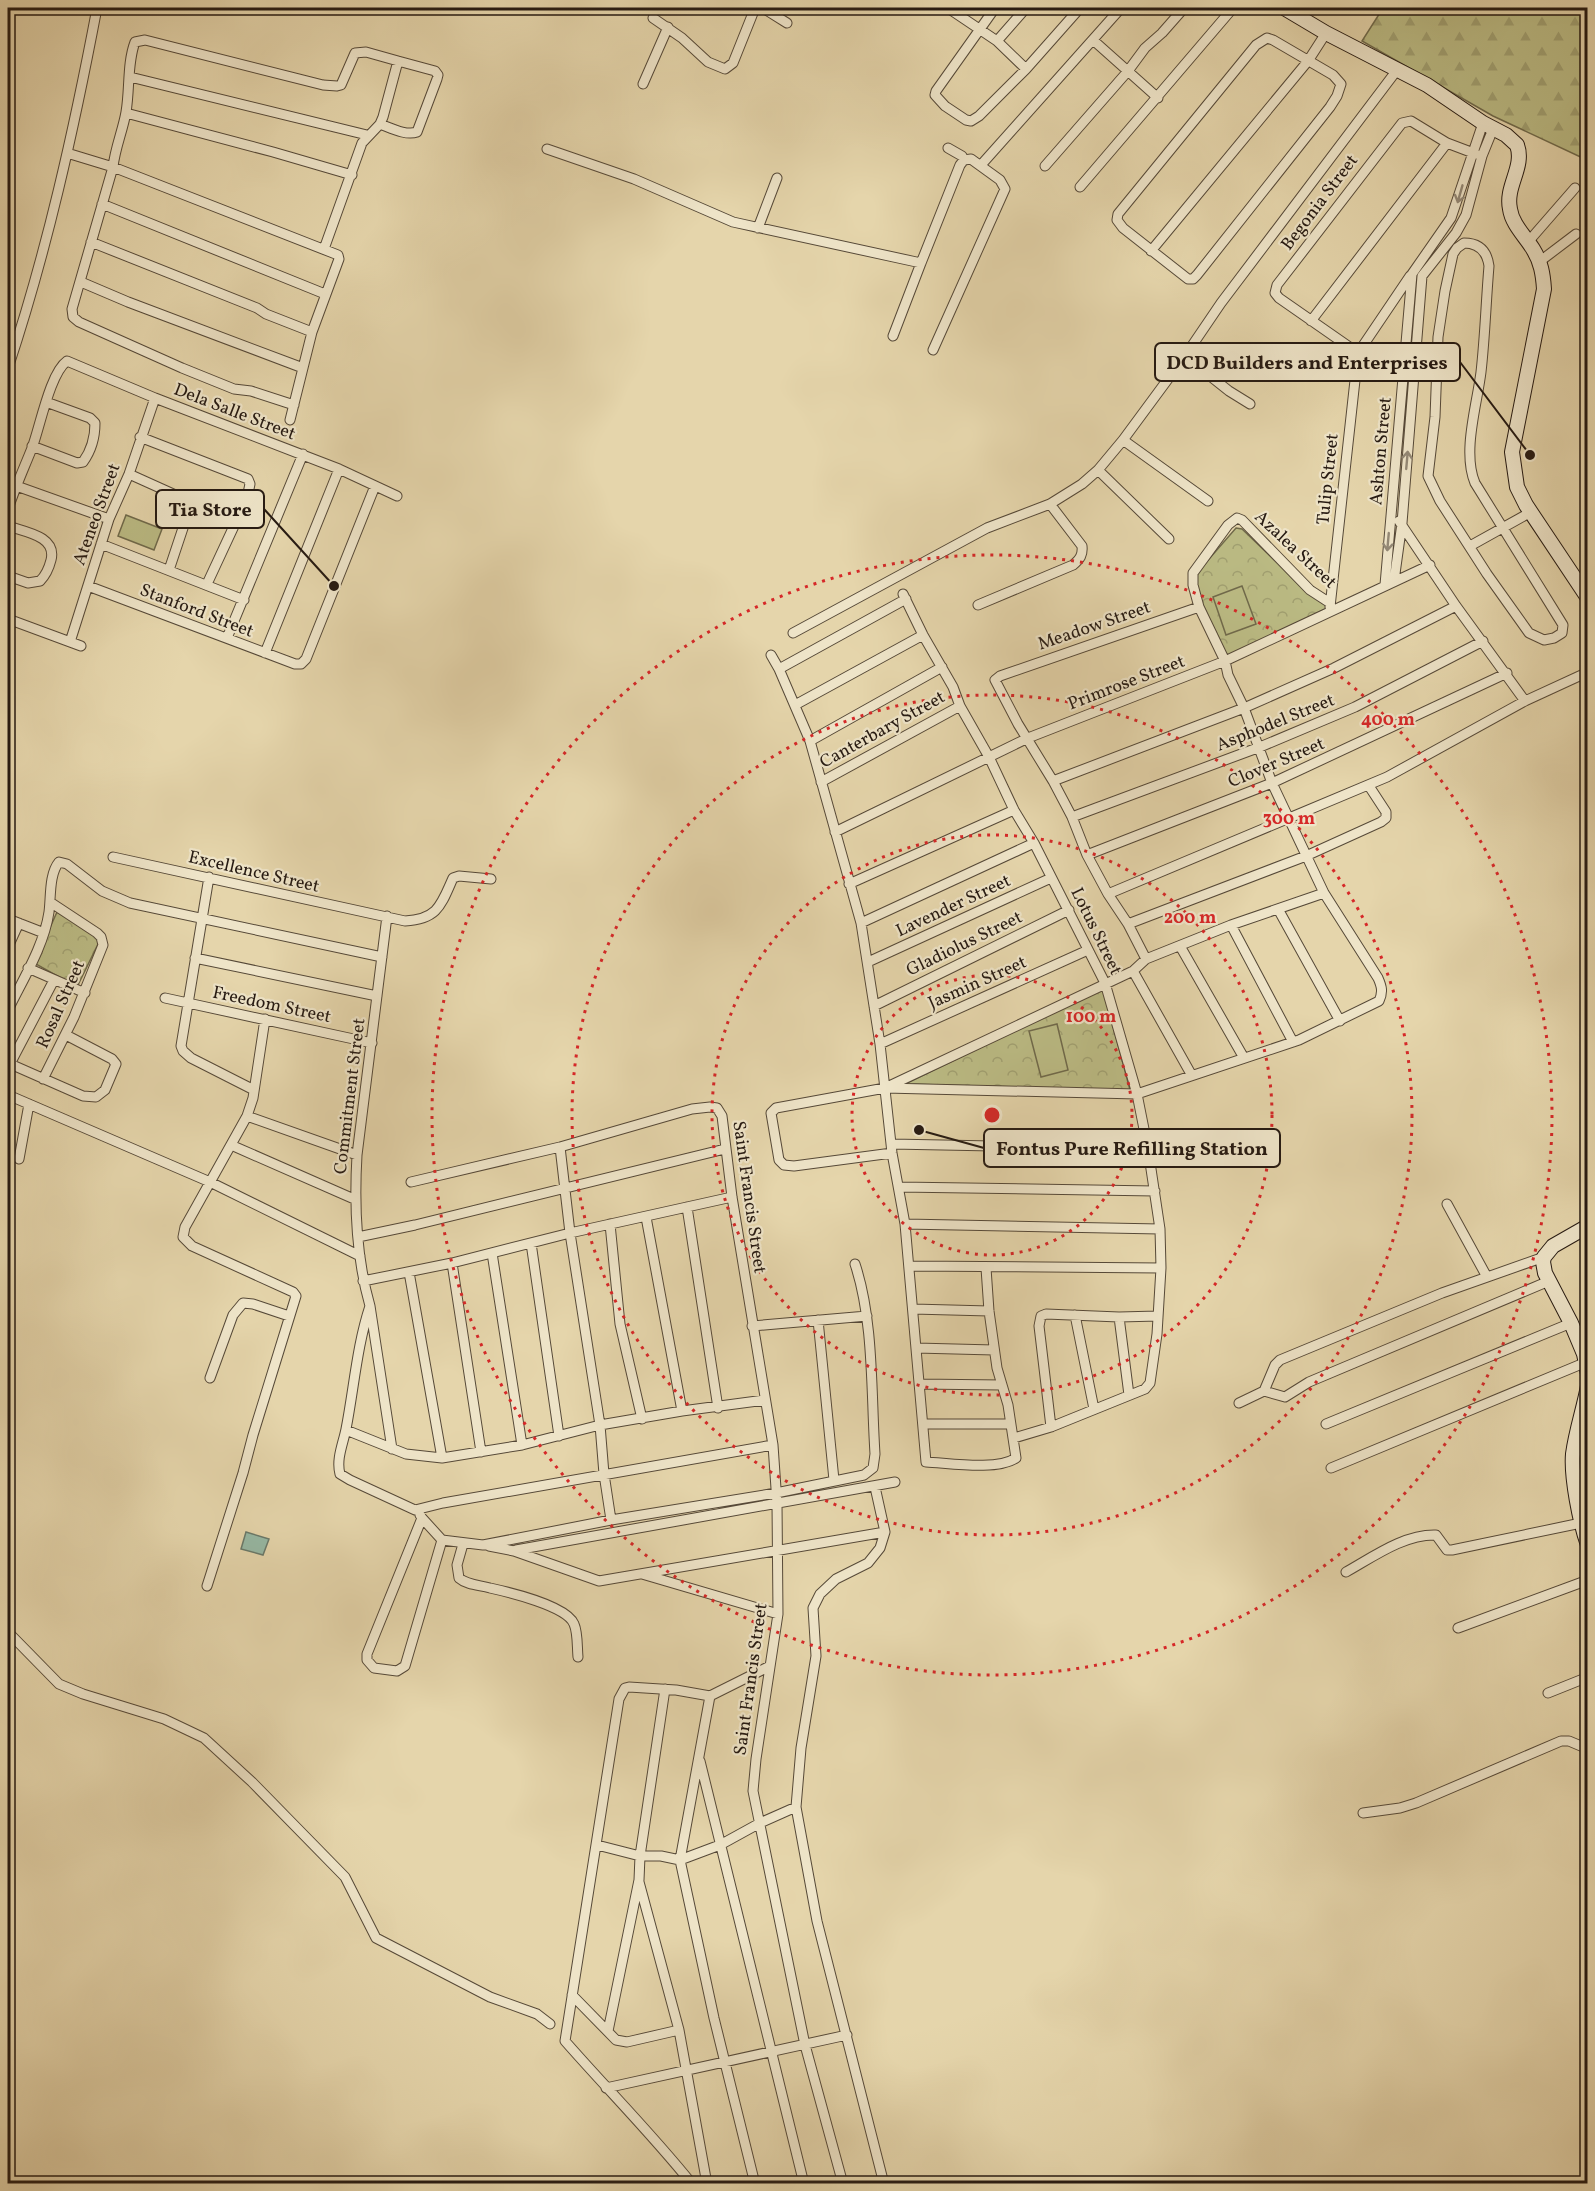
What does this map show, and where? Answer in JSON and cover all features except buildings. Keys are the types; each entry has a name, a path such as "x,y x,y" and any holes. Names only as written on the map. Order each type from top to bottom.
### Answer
{"street":[{"path":"8,368 43,254 76,119 97,8"},
{"path":"653,18 668,27 708,62 725,69 733,63 755,8"},
{"path":"763,8 787,23"},
{"path":"949,8 997,41 1026,69"},
{"path":"995,8 978,29 935,95 945,106 970,121 979,116 1026,69 1080,8"},
{"path":"997,41 1026,8"},
{"path":"981,165 1121,8"},
{"path":"1045,166 1145,48 1184,8"},
{"path":"1080,187 1233,8"},
{"path":"1284,8 1326,33 1427,86 1517,145 1520,160 1509,198 1510,211 1543,271 1544,289 1512,452 1517,487 1587,598"},
{"path":"643,84 668,27"},
{"path":"1151,251 1308,61 1326,33"},
{"path":"1267,38 1273,40 1337,78 1341,84 1337,96 1197,275 1192,279 1182,277 1151,251 1119,223 1118,214 1256,45 1267,38"},
{"path":"1093,39 1158,98"},
{"path":"294,405 251,391 234,389 79,322 73,317 72,309 113,167 115,147 126,113 133,48 135,42 145,40 331,86 341,85 355,53 366,52 382,55 435,71 438,75 437,79 417,132 408,133 380,124"},
{"path":"324,249 362,143 367,135 380,124 398,61"},
{"path":"793,633 987,528 1050,504 1082,484 1098,470 1123,440 1221,303 1397,70"},
{"path":"130,77 367,135"},
{"path":"126,113 352,175"},
{"name":"Begonia Street","path":"1358,353 1279,298 1275,289 1395,129 1405,121 1411,121 1447,143 1482,156"},
{"path":"1358,353 1412,274 1422,276 1456,233 1466,215 1488,126"},
{"name":"Ashton Street","path":"1384,585 1412,274 1451,218 1472,152 1488,126"},
{"path":"1311,321 1447,143"},
{"path":"948,148 962,156 964,160"},
{"path":"547,149 634,179 733,222 921,263"},
{"path":"67,153 113,167 334,253 339,259 312,332 290,420"},
{"path":"893,336 960,165 964,160 971,159 1000,180 1005,189 933,350"},
{"path":"758,228 777,178"},
{"path":"1528,242 1575,188"},
{"path":"102,204 325,294"},
{"path":"1539,262 1576,234"},
{"path":"91,242 312,332"},
{"path":"1464,243 1472,243 1480,247 1485,252 1489,266 1481,371 1471,437 1470,472 1563,625 1562,633 1544,640 1529,633 1470,546 1432,488 1428,476 1435,417 1438,337 1445,291 1450,259 1457,248 1464,243"},
{"name":"Ashton Street","path":"1394,581 1402,523 1422,276"},
{"path":"81,282 303,368"},
{"name":"Tulip Street","path":"1330,606 1358,353"},
{"path":"1185,356 1229,391 1250,404"},
{"name":"Dela Salle Street","path":"46,402 60,366 67,361 155,398 303,454 397,496"},
{"name":"Ateneo Street","path":"70,642 109,519 129,474 155,398"},
{"path":"8,509 11,484 32,446 46,402 90,418 95,423 88,455 83,462 77,463 32,446"},
{"path":"140,437 248,479 250,484 247,498 207,584"},
{"path":"1123,440 1208,501"},
{"path":"227,638 303,454"},
{"path":"265,653 339,469"},
{"path":"1098,470 1168,539"},
{"path":"129,474 180,497 189,504 169,570"},
{"path":"11,484 109,519"},
{"name":"Stanford Street","path":"88,586 295,664 301,664 306,659 375,486"},
{"path":"978,605 1073,565 1078,560 1082,546 1050,504"},
{"path":"1391,512 1402,523 1456,606 1507,673 1525,701"},
{"path":"1470,546 1531,512"},
{"name":"Azalea Street","path":"1199,607 1192,585 1193,573 1228,525 1237,518 1242,520 1310,590 1330,606"},
{"path":"8,526 43,539 49,543 52,552 47,573 40,581 28,583 8,576"},
{"path":"101,544 244,600"},
{"name":"Primrose Street","path":"835,832 1028,738 1225,661 1330,606 1430,565"},
{"name":"Lotus Street","path":"779,669 904,596 1105,983 1137,1094 1160,1229 1161,1268 1158,1316 1150,1383 1145,1389 1051,1427 1014,1438"},
{"path":"1053,781 1244,708 1334,668 1456,606"},
{"path":"1148,1149 892,1149 794,1166 784,1165 778,1160 771,1113 776,1108 885,1088 1137,1094 1191,1074 1293,1042 1379,1000 1382,987 1324,893 1306,856 1272,783 1260,747 1228,675 1225,661 1199,607"},
{"name":"Meadow Street","path":"1028,738 995,683 996,677 1199,607"},
{"path":"8,619 81,646"},
{"path":"795,705 923,635"},
{"name":"Asphodel Street","path":"1072,817 1260,747 1355,707 1483,641"},
{"path":"771,655 810,741 861,923 892,1149 905,1224 926,1462 991,1465 1010,1462 1016,1458 1008,1405 994,1350 986,1268"},
{"path":"810,741 942,667"},
{"path":"1108,894 1369,786 1525,701 1587,672"},
{"name":"Clover Street","path":"1087,855 1272,783 1507,673"},
{"name":"Canterbary Street","path":"820,782 960,706"},
{"path":"1028,738 1072,817 1087,855 1146,959"},
{"path":"1128,924 1306,856 1381,822 1386,818 1386,812 1369,786"},
{"path":"849,884 1014,810"},
{"path":"861,923 1034,843"},
{"name":"Excellence Street","path":"114,857 405,921 422,920 433,913 445,901 453,878 459,876 491,879"},
{"path":"8,1010 44,933 54,870 58,862 62,862 102,891 119,900 382,957"},
{"path":"209,877 182,1039 183,1051 191,1058 254,1090"},
{"name":"Lavender Street","path":"868,962 1051,878"},
{"path":"885,1088 1133,971 1146,959 1231,925 1324,893"},
{"name":"Rosal Street","path":"43,1079 85,993 102,950 103,941 97,933 50,902"},
{"path":"1278,909 1340,1021"},
{"name":"Gladiolus Street","path":"874,1006 1069,910"},
{"name":"Commitment Street","path":"387,916 357,1155 354,1199 363,1281 370,1306 392,1449"},
{"path":"8,918 44,933"},
{"path":"8,947 19,923"},
{"path":"1231,925 1293,1042"},
{"path":"1180,946 1244,1058"},
{"name":"Jasmin Street","path":"879,1044 1088,950"},
{"path":"195,958 377,996"},
{"path":"28,968 85,993"},
{"path":"1133,971 1191,1074"},
{"path":"54,980 9,1063 83,1096 96,1097 105,1089 116,1064 112,1059 66,1035"},
{"name":"Freedom Street","path":"165,998 372,1043"},
{"path":"207,1586 296,1296 293,1292 192,1246 185,1240 183,1232 247,1116 254,1090 265,1019"},
{"path":"8,1095 210,1182 360,1256"},
{"path":"19,1159 29,1104"},
{"name":"Saint Francis Street","path":"560,1148 692,1110 717,1108 722,1116 732,1197 772,1445 777,1503 778,1614 753,1778 753,1791 805,2045 843,2184"},
{"path":"247,1116 357,1155"},
{"path":"231,1145 354,1199"},
{"path":"411,1182 560,1148 570,1233 600,1425 611,1520"},
{"path":"358,1237 725,1149"},
{"path":"899,1187 1155,1191"},
{"path":"363,1281 452,1263 570,1233 732,1197"},
{"path":"1447,1204 1487,1277"},
{"path":"687,1207 718,1408"},
{"path":"646,1217 682,1411"},
{"path":"610,1224 620,1324 642,1419"},
{"path":"905,1224 1160,1229"},
{"path":"1239,1403 1264,1391 1275,1365 1280,1360 1442,1293 1544,1257 1559,1242 1587,1226"},
{"path":"531,1243 559,1436"},
{"path":"492,1253 522,1445"},
{"path":"1331,1468 1586,1368 1584,1354 1571,1323 1543,1267 1544,1257"},
{"path":"452,1263 481,1452"},
{"path":"483,1545 611,1520 776,1493 864,1475 873,1468 875,1461 867,1316 855,1264"},
{"path":"910,1266 1161,1268"},
{"path":"409,1272 442,1458"},
{"path":"1264,1391 1285,1397 1308,1382 1326,1374 1550,1281"},
{"path":"210,1378 233,1315 243,1303 289,1316"},
{"path":"370,1306 364,1325 338,1465 340,1474 419,1514 442,1540 514,1551 599,1581 885,1532"},
{"path":"913,1309 989,1311"},
{"path":"1051,1427 1041,1316 1046,1314 1158,1316"},
{"path":"1075,1315 1094,1409"},
{"path":"752,1326 867,1316"},
{"path":"1119,1317 1129,1395"},
{"path":"818,1320 834,1480"},
{"path":"1326,1424 1571,1323"},
{"path":"916,1348 994,1350"},
{"path":"920,1384 1002,1385"},
{"path":"1587,1386 1573,1454 1573,1470 1581,1523 1587,1545"},
{"path":"346,1430 414,1456 442,1458 522,1445 600,1425 765,1400"},
{"path":"923,1424 1010,1424"},
{"path":"442,1540 405,1666 397,1671 374,1668 367,1660 367,1654 419,1514 443,1503 772,1445"},
{"path":"514,1551 895,1482"},
{"path":"875,1487 885,1532 875,1555 867,1563 836,1579 820,1593 813,1608 816,1656 801,1748 796,1807 817,1921 884,2184"},
{"path":"1346,1572 1389,1548 1422,1536 1436,1535 1447,1550 1452,1550 1581,1523"},
{"path":"464,1544 456,1564 459,1578 469,1584 508,1592 559,1610 569,1616 574,1624 578,1657"},
{"path":"640,1573 778,1614"},
{"path":"1458,1628 1587,1580"},
{"path":"8,1632 59,1684 76,1692 164,1719 204,1738 252,1782 340,1871 376,1938 490,1997 537,2014 550,2024"},
{"path":"692,2184 654,2137 606,2088 565,2041 619,1700 625,1688 665,1689 710,1696 770,1666"},
{"path":"1548,1693 1587,1677"},
{"path":"608,2031 639,1880 640,1856 665,1689"},
{"path":"710,1696 680,1860 755,2184"},
{"path":"1363,1813 1400,1808 1416,1803 1561,1741 1575,1742 1587,1749"},
{"path":"699,1757 804,2184"},
{"path":"597,1845 640,1856 661,1856 680,1860 720,1845 796,1807"},
{"path":"639,1880 679,2030 707,2184"},
{"path":"572,1995 616,2040 622,2042 679,2030"},
{"path":"606,2088 847,2035"}],"green space":[{"path":"1383,8 1587,8 1587,160 1493,116 1362,41"},
{"path":"126,515 162,529 154,550 118,536"},
{"path":"1236,528 1242,529 1307,591 1326,603 1326,609 1225,657 1196,596 1195,575"},
{"path":"1242,586 1256,624 1226,635 1213,597"},
{"path":"57,912 101,938 77,987 34,963"},
{"path":"1103,988 1130,1090 905,1084"},
{"path":"1057,1024 1068,1070 1041,1077 1029,1031"}],"shaded area":[{"path":"246,1532 269,1539 263,1555 241,1549"}],"place":[{"name":"DCD Builders and Enterprises","path":"1530,455"},
{"name":"Tia Store","path":"334,586"},
{"name":"Fontus Pure Refilling Station","path":"919,1130"}]}
